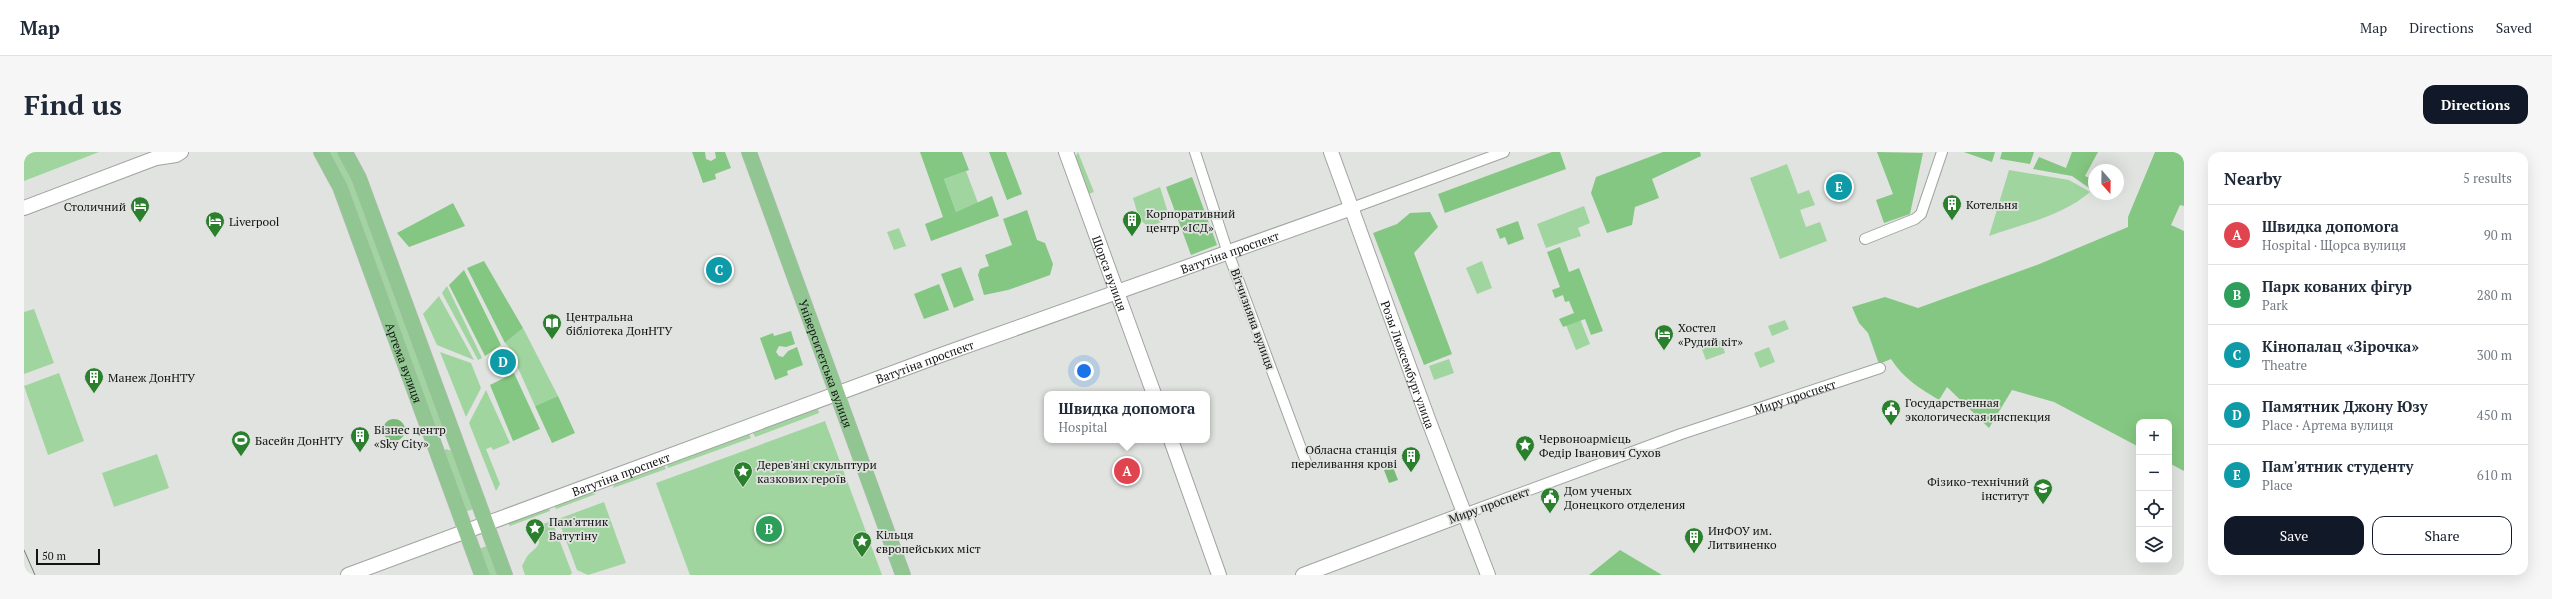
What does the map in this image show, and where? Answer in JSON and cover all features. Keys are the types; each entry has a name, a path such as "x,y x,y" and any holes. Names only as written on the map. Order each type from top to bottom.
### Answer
{"main road":[{"name":"Артема вулиця","path":"321,152 340,187 482,575"},
{"name":"Артема вулиця","path":"345,152 359,178 505,575"},
{"name":"Університетська вулиця","path":"749,152 904,575"},
{"path":"438,455 440,448 445,444 452,443 458,449"}],"street":[{"name":"Щорса вулиця","path":"1066,152 1153,391"},
{"name":"Вітчизняна вулиця","path":"1195,152 1229,253 1306,462"},
{"name":"Розы Люксембург улица","path":"1331,152 1464,514 1488,575"},
{"name":"Ватутіна проспект","path":"348,575 486,522 1504,152"},
{"path":"1865,239 1915,219 1921,214 1942,152"},
{"path":"24,208 159,155 181,153"},
{"name":"Миру проспект","path":"1303,575 1681,434 1880,368"},
{"path":"1172,443 1219,575"}],"shaded area":[{"path":"24,152 99,152 24,181"},
{"path":"328,152 339,152 352,177 444,426 440,430 436,430"},
{"path":"692,152 705,152 706,159 711,161 716,158 715,152 725,152 731,168 715,174 716,179 703,183"},
{"path":"920,152 962,152 969,170 944,179 956,212 992,196 999,216 931,241 925,224 943,217"},
{"path":"989,152 1006,152 1022,194 1007,200"},
{"path":"1078,152 1094,192 1086,195 1074,160"},
{"path":"1552,152 1560,152 1566,169 1445,213 1438,194"},
{"path":"1663,152 1700,152 1701,156 1652,179 1659,198 1635,207 1632,225 1607,233 1591,193 1596,177"},
{"path":"1877,152 1923,153 1910,214 1884,223 1876,200 1893,194"},
{"path":"1964,152 1995,152 1992,162"},
{"path":"2002,152 2034,152 2030,164 2000,159"},
{"path":"2072,152 2098,152 2092,164 2088,164 2088,170 2085,176 2088,177 2088,187 2072,176 2033,169 2039,157 2066,168"},
{"path":"2155,152 2184,152 2184,206 2180,205 2171,225 2184,231 2184,471 2172,465 2172,419 2136,419 2136,445 2054,402 2012,390 1989,428 1947,387 1939,400 1907,378 1891,359 1879,364 1868,333 1859,323 1852,307 1885,297 1918,308 2037,265 2128,227 2128,217"},
{"path":"1787,164 1798,194 1809,190 1815,205 1800,210 1806,227 1820,222 1827,241 1780,259 1750,178"},
{"path":"2009,170 2069,180 2088,191 2088,193 2079,200 2055,213 1989,236"},
{"path":"966,171 978,203 956,212 944,179"},
{"path":"1192,177 1217,245 1191,255 1166,187"},
{"path":"1160,187 1169,216 1160,223 1146,225 1140,218 1133,198"},
{"path":"453,203 465,226 409,247 397,233"},
{"path":"1584,206 1590,223 1578,228 1581,236 1546,248 1537,224"},
{"path":"1027,210 1037,240 1045,243 1053,264 1050,275 1008,290 984,295 978,275 980,269 989,266 985,255 1012,245 1003,219"},
{"path":"1430,212 1438,227 1414,253 1452,354 1424,365 1373,233 1397,224 1410,213"},
{"path":"1518,221 1524,239 1508,245 1505,237 1500,239 1496,229"},
{"path":"899,228 906,246 894,250 887,232"},
{"path":"1560,247 1569,272 1579,268 1603,331 1591,335 1585,319 1563,327 1559,319 1574,313 1569,301 1565,302 1563,295 1555,298 1552,290 1560,287 1547,252"},
{"path":"484,261 523,328 505,343 467,268"},
{"path":"1482,261 1492,288 1477,294 1466,268"},
{"path":"961,267 974,300 954,308 941,274"},
{"path":"464,270 501,345 485,356 449,285"},
{"path":"939,284 949,310 924,319 914,294"},
{"path":"447,286 482,358 478,360 442,293"},
{"path":"439,296 474,360 437,345 423,314"},
{"path":"34,309 54,363 24,374 24,312"},
{"path":"1580,319 1590,344 1576,350 1566,325"},
{"path":"1785,320 1789,329 1772,336 1768,326"},
{"path":"523,328 558,396 535,406 518,368 518,357 505,343"},
{"path":"791,331 795,344 786,347 779,346 776,352 779,356 783,357 788,351 797,347 803,365 787,371 788,375 775,380 760,338 773,333 774,336"},
{"path":"1721,340 1725,353 1706,360 1701,347"},
{"path":"1769,347 1775,362 1760,368 1754,353"},
{"path":"440,352 471,363 481,388 466,417"},
{"path":"1449,359 1454,373 1434,380 1429,366"},
{"path":"59,373 84,441 48,455 24,386"},
{"path":"514,373 540,429 513,441 490,385"},
{"path":"486,390 510,443 493,450 491,447 486,449 500,484 496,491 469,423"},
{"path":"558,396 575,433 552,443 535,406"},
{"path":"818,409 819,413 755,437 753,433"},
{"path":"394,419 402,422 405,430 402,438 394,441 386,438 383,430 386,422"},
{"path":"825,421 882,575 690,575 656,483"},
{"path":"749,434 751,438 668,468 667,464"},
{"path":"446,449 452,451 474,509 464,512 444,451"},
{"path":"157,454 169,488 114,507 102,473"},
{"path":"664,465 666,469 613,488 615,483"},
{"path":"1393,467 1398,480 1389,483 1384,470"},
{"path":"590,493 596,494 556,509 555,506"},
{"path":"604,502 626,563 588,575 577,570 558,519"},
{"path":"549,508 550,511 510,526 508,523"},
{"path":"552,521 572,573 570,575 525,575 522,566 528,555 539,544 537,534 543,524"},
{"path":"487,546 498,575 487,575 478,549"},
{"path":"1620,550 1662,575 1589,575"}],"tram line":[{"path":"24,550 35,575"}],"place":[{"name":"Пам'ятник студенту","path":"1839,187"},
{"name":"Котельня","path":"1952,221"},
{"name":"Столичний","path":"140,223"},
{"name":"Корпоративний центр «ІСД»","path":"1132,237"},
{"name":"Liverpool","path":"215,238"},
{"name":"Кінопалац «Зірочка»","path":"719,270"},
{"name":"Центральна бібліотека ДонНТУ","path":"552,340"},
{"name":"Хостел «Рудий кіт»","path":"1664,351"},
{"name":"Памятник Джону Юзу","path":"503,362"},
{"name":"Манеж ДонНТУ","path":"94,394"},
{"name":"Государственная экологическая инспекция","path":"1891,426"},
{"name":"Бізнес центр «Sky City»","path":"360,453"},
{"name":"Басейн ДонНТУ","path":"241,457"},
{"name":"Червоноармієць Федір Іванович Сухов","path":"1525,462"},
{"name":"Швидка допомога","path":"1127,471"},
{"name":"Обласна станція переливання крові","path":"1411,473"},
{"name":"Дерев'яні скульптури казкових героїв","path":"743,488"},
{"name":"Фізико-технічний інститут","path":"2043,505"},
{"name":"Дом ученых Донецкого отделения","path":"1550,514"},
{"name":"Парк кованих фігур","path":"769,529"},
{"name":"Пам'ятник Ватутіну","path":"535,545"},
{"name":"ИнФОУ им. Литвиненко","path":"1694,554"},
{"name":"Кільця європейських міст","path":"862,558"}]}
